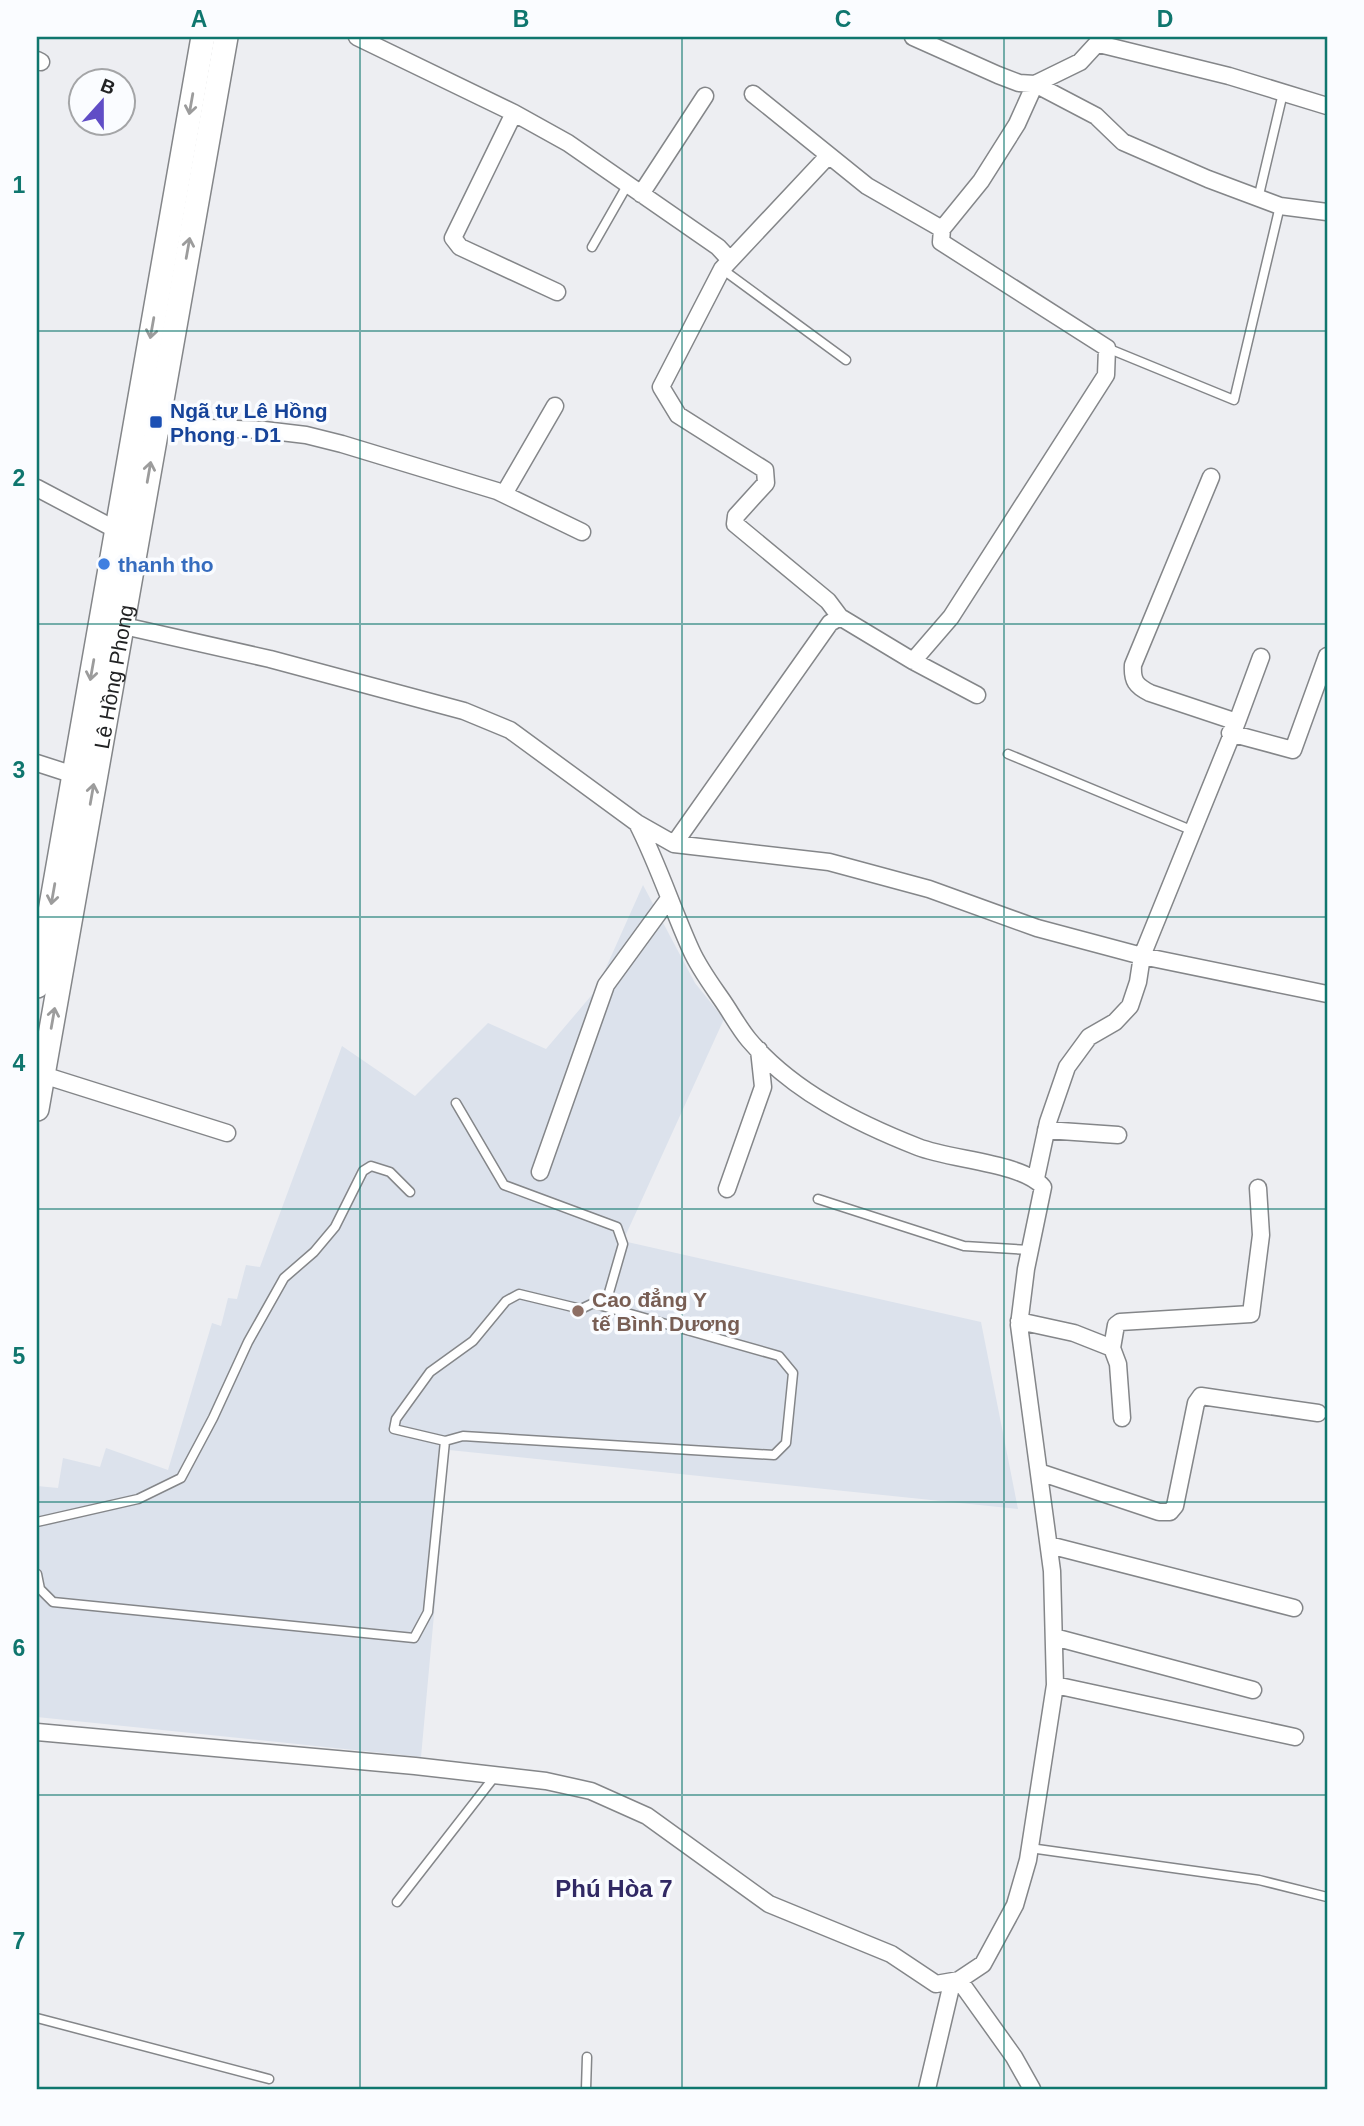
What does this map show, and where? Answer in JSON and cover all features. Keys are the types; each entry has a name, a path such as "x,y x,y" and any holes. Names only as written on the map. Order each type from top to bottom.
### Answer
{"street":[{"name":"Lê Hồng Phong","path":"37,1109 203,37"},
{"name":"Lê Hồng Phong","path":"127,535 157,426 226,37"},
{"path":"357,37 514,113 568,143 718,247 726,264"},
{"path":"913,37 1018,83 1035,84 1096,116 1123,142 1258,199 1280,206 1327,212"},
{"path":"913,661 951,617 1106,375 1107,348 942,242 942,229 988,170 1017,124 1035,84 1072,67 1101,40 1327,106"},
{"path":"753,94 867,186 942,229"},
{"path":"635,189 705,96"},
{"path":"514,113 453,238 460,247 557,292"},
{"path":"828,156 726,264 661,387 678,415 765,470 766,483 736,516 735,524 828,601 840,617 913,661 977,695"},
{"path":"504,494 555,406"},
{"path":"157,426 233,428 306,435 397,459 504,494 582,532"},
{"path":"1211,477 1133,665 1132,678 1138,687 1150,693 1293,750 1327,656"},
{"path":"37,488 127,535"},
{"path":"674,844 785,684 830,623 840,617"},
{"name":"Lê Hồng Phong","path":"37,986 74,775 111,623"},
{"path":"111,623 270,659 464,711 509,730 637,823 674,844 829,862 929,889 1037,928 1142,956 1327,994"},
{"path":"1036,1178 1046,1130 1067,1067 1089,1037 1115,1022 1130,1006 1139,982 1142,956 1261,657"},
{"path":"37,763 74,775"},
{"path":"37,1732 415,1766 569,1785 615,1799 647,1816 769,1903 891,1954 936,1984 956,1982 984,1964 1015,1905 1030,1848 1055,1685 1049,1545 1019,1321 1043,1187 1036,1178 1018,1171 934,1153 855,1122 774,1065 759,1050 712,986 692,953 668,900 654,855 637,823"},
{"path":"540,1172 606,985 668,900"},
{"path":"727,1189 763,1087 759,1050"},
{"path":"43,1075 227,1133"},
{"path":"1046,1130 1118,1135"},
{"path":"1122,1418 1118,1364 1112,1348 1116,1325 1121,1322 1251,1314 1261,1235 1258,1188"},
{"path":"1019,1321 1074,1333 1112,1348"},
{"path":"1039,1472 1170,1512 1175,1506 1196,1403 1201,1396 1318,1413"},
{"path":"1049,1545 1294,1608"},
{"path":"1054,1637 1253,1690"},
{"path":"1055,1685 1295,1737"},
{"path":"927,2089 956,1982"},
{"path":"956,1982 1014,2057 1032,2089"}],"lane":[{"path":"1258,199 1283,93"},
{"path":"592,247 635,189"},
{"path":"1107,348 1234,400 1280,206"},
{"path":"726,264 846,360"},
{"path":"1008,754 1191,830"},
{"path":"456,1103 504,1185 617,1227 623,1244 608,1296 581,1309 519,1294 506,1301 473,1341 430,1372 396,1419 394,1429 445,1441 463,1436 774,1455 786,1443 793,1373 779,1356 595,1304"},
{"path":"37,1522 138,1499 181,1478 213,1418 248,1342 284,1278 314,1252 335,1227 363,1171 371,1166 390,1172 410,1192"},
{"path":"818,1199 964,1246 1030,1250"},
{"path":"37,1574 40,1589 53,1602 414,1638 428,1612 445,1441"},
{"path":"397,1902 495,1776"},
{"path":"1030,1848 1259,1880 1327,1897"},
{"path":"37,2018 270,2079"},
{"path":"586,2089 587,2057"}],"shaded area":[{"name":"Cao đẳng Y tế Bình Dương","path":"643,885 695,983 724,1019 623,1241 981,1322 1018,1509 449,1450 421,1757 37,1717 37,1486 58,1488 63,1458 100,1467 106,1448 168,1470 212,1323 221,1326 228,1298 237,1299 246,1265 260,1267 342,1046 415,1096 488,1023 546,1049 596,990"}],"place":[{"name":"Ngã tư Lê Hồng Phong - D1","path":"156,422"},
{"name":"thanh tho","path":"104,564"},
{"name":"Cao đẳng Y tế Bình Dương","path":"578,1311"}],"district":[{"name":"Phú Hòa 7","path":"614,1888"}]}
